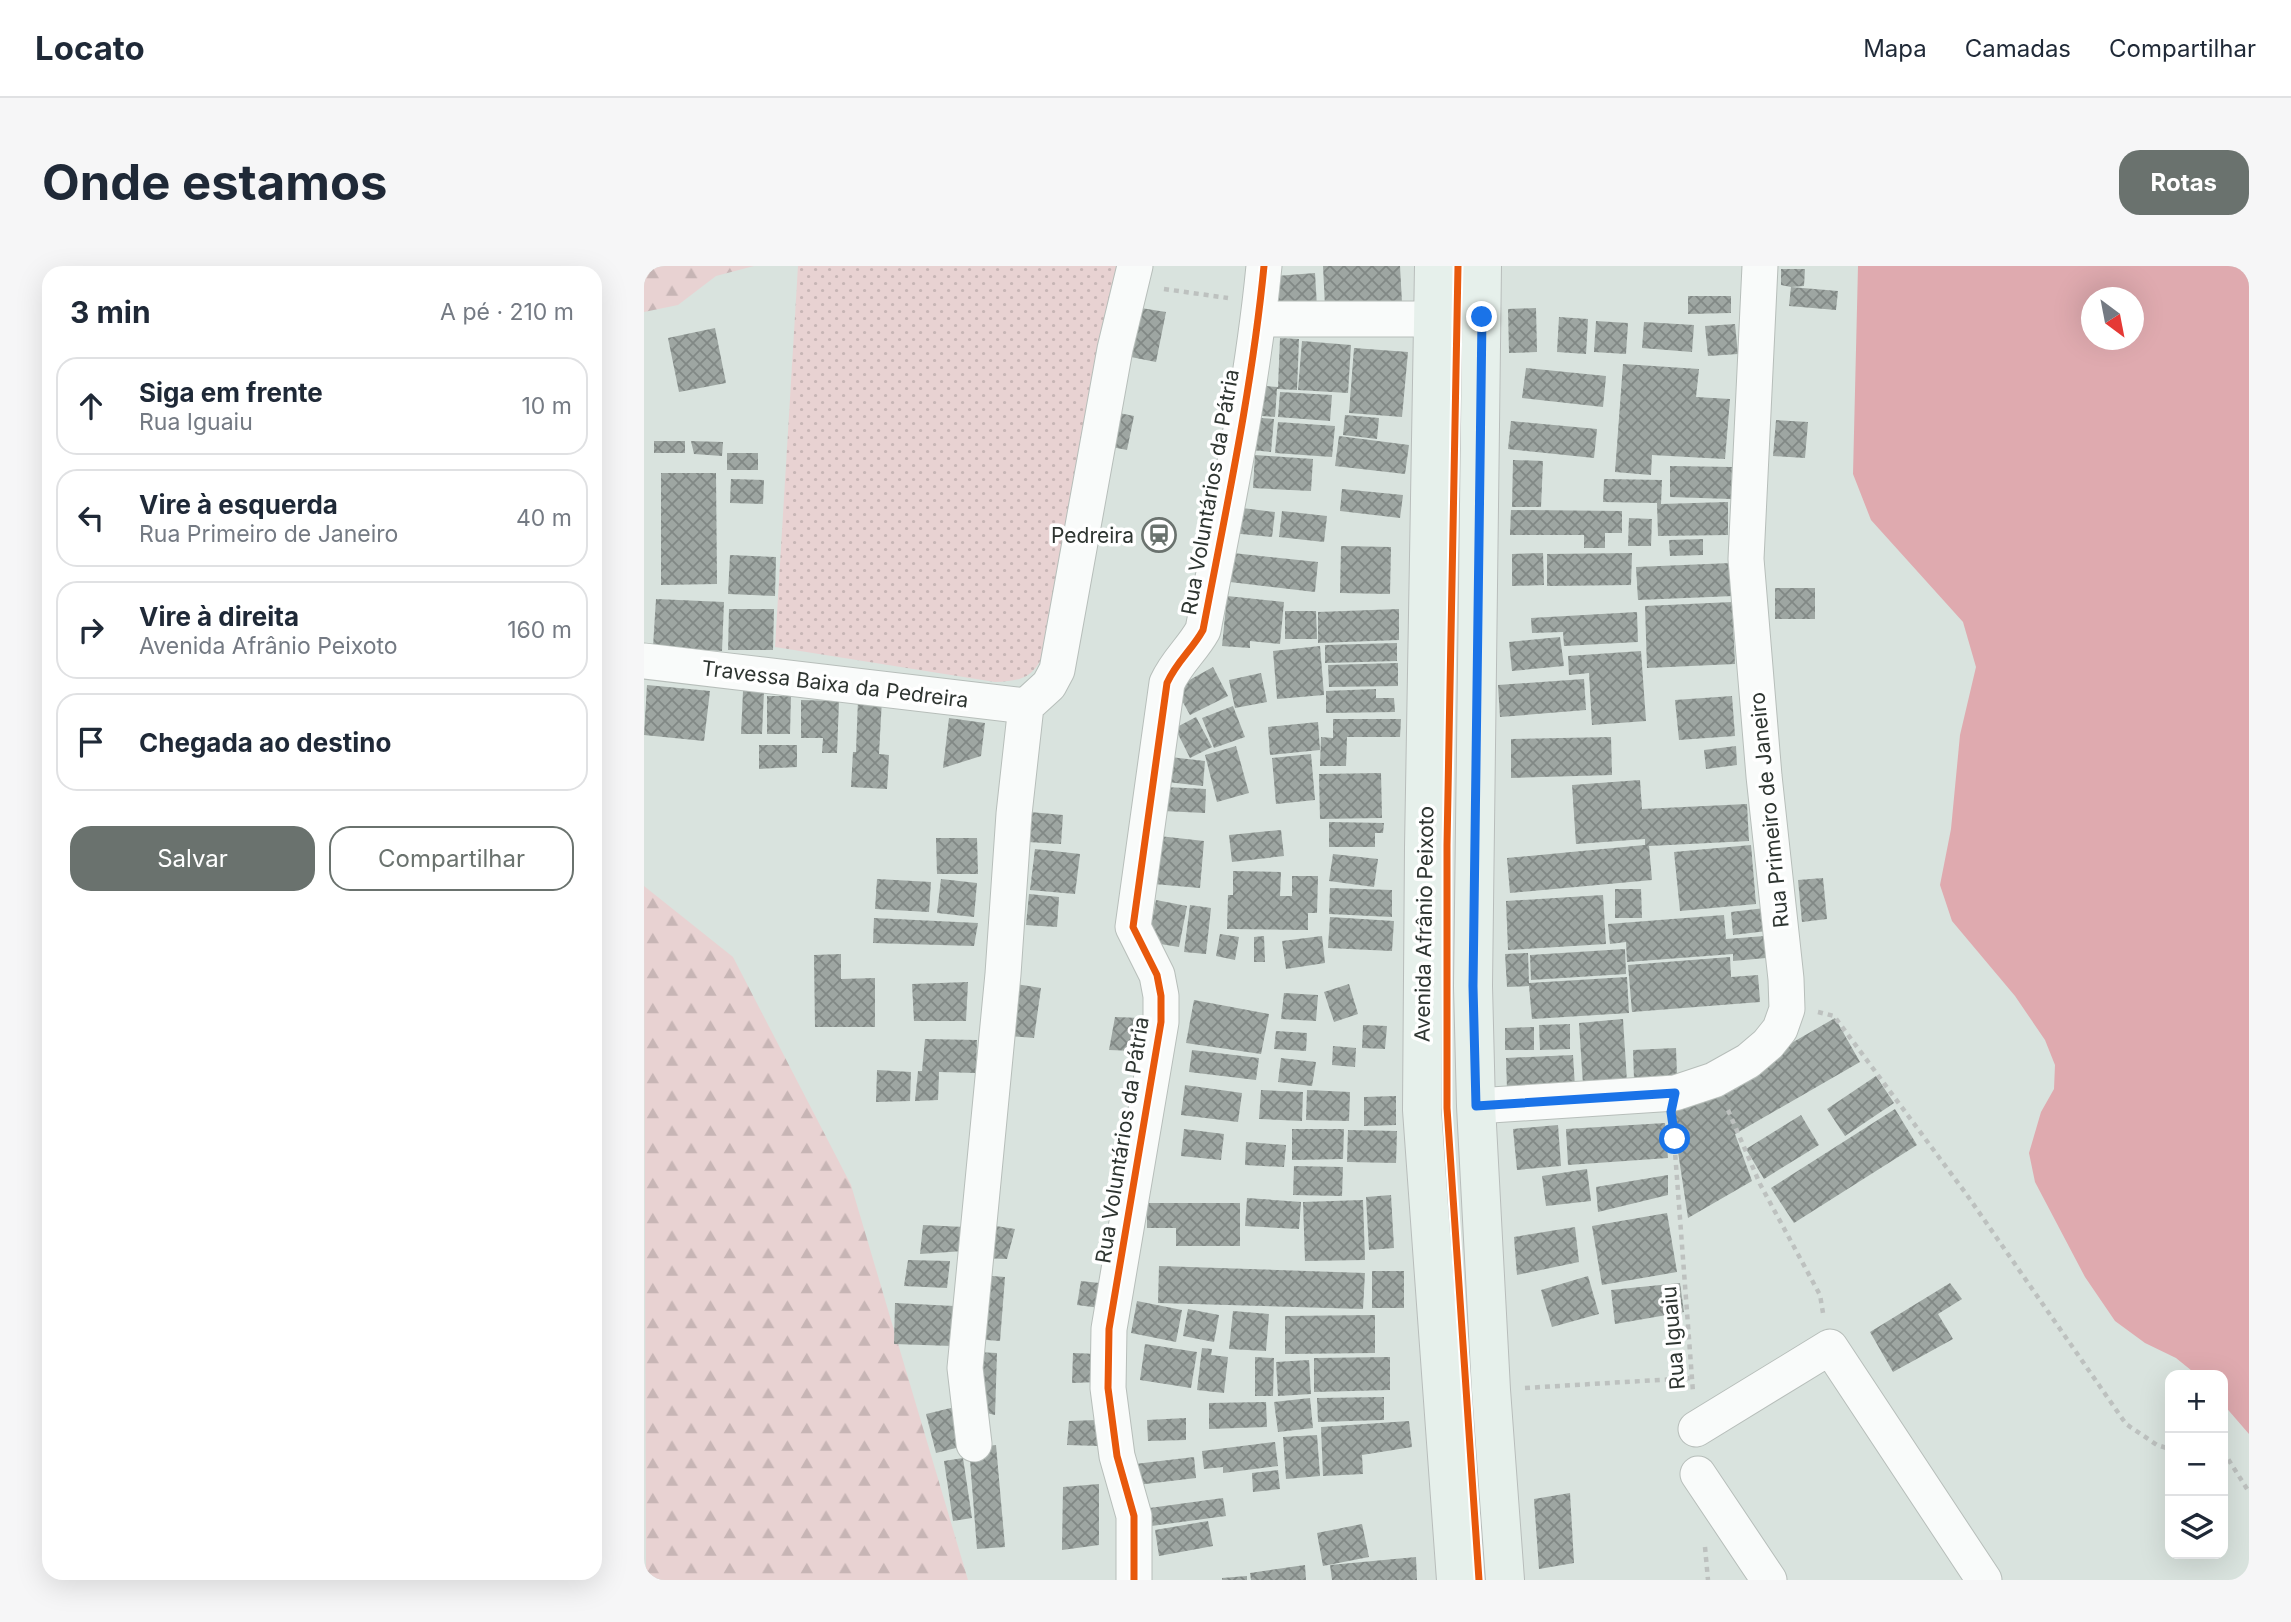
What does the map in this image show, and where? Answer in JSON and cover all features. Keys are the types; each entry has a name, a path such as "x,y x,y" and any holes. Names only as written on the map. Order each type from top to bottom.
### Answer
{"main road":[{"name":"Avenida Afrânio Peixoto","path":"1434,266 1422,1110 1456,1580"},
{"path":"1482,266 1473,986 1476,1106 1491,1390 1505,1580"}],"street":[{"name":"Rua Voluntários da Pátria","path":"1134,1580 1133,1516 1117,1456 1108,1388 1109,1329 1161,1022 1161,996 1157,975 1133,928 1167,683 1175,666 1195,644 1203,630 1238,449 1259,319 1264,266"},
{"name":"Rua Primeiro de Janeiro","path":"1476,1106 1675,1093 1714,1080 1748,1061 1768,1044 1780,1029 1787,1009 1746,559 1760,266"},
{"path":"974,1444 965,1368 1026,706 1049,685 1056,670 1115,349 1133,274"},
{"path":"1259,319 1433,319"},
{"name":"Travessa Baixa da Pedreira","path":"644,661 1026,706"},
{"path":"1696,1429 1829,1347 1984,1580"},
{"path":"1699,1474 1769,1580"}],"path":[{"path":"1133,274 1209,296"},
{"path":"1787,1009 1834,1016 1959,1184 2126,1424 2165,1447"},
{"path":"1714,1080 1760,1184 1819,1295 1829,1347"},
{"path":"1491,1390 1692,1378"},
{"path":"2228,1459 2249,1492"},
{"path":"1704,1540 1708,1580"}],"green space":[{"path":"644,266 754,266 716,276 678,305 644,312"},
{"path":"798,266 1121,266 1045,651 1036,667 1026,676 995,682 775,647"},
{"path":"644,886 733,957 851,1185 968,1580 646,1580"}],"shaded area":[{"path":"1858,266 2249,266 2249,1434 2228,1410 2228,1370 2191,1370 2176,1358 2145,1343 2115,1321 2085,1277 2035,1182 2029,1153 2041,1112 2054,1089 2055,1065 2045,1040 2015,996 1952,921 1940,885 1951,829 1960,735 1976,667 1963,622 1871,520 1853,474"}],"building":[{"path":"1323,266 1400,266 1402,303 1325,307"},
{"path":"1781,269 1805,269 1804,286 1781,285"},
{"path":"1315,273 1317,307 1279,309 1276,276"},
{"path":"1791,287 1838,291 1836,310 1789,306"},
{"path":"1688,296 1731,296 1731,313 1688,314"},
{"path":"1141,308 1166,312 1156,362 1131,357"},
{"path":"1536,308 1537,352 1509,353 1508,309"},
{"path":"1559,317 1588,319 1586,354 1557,352"},
{"path":"1596,321 1628,323 1626,354 1594,352"},
{"path":"1644,322 1694,325 1692,352 1642,348"},
{"path":"1735,324 1738,354 1708,356 1705,326"},
{"path":"715,328 726,383 679,392 668,338"},
{"path":"1280,338 1299,339 1297,390 1277,389 1275,417 1249,415 1251,385 1278,387"},
{"path":"1302,341 1351,345 1348,393 1298,390"},
{"path":"1354,348 1408,352 1402,417 1349,413"},
{"path":"1623,364 1699,369 1696,397 1730,399 1725,459 1652,455 1651,475 1615,472"},
{"path":"1526,368 1606,376 1603,407 1522,398"},
{"path":"1280,392 1332,395 1330,421 1278,417"},
{"path":"1119,413 1134,416 1127,450 1112,447"},
{"path":"1345,415 1379,418 1377,439 1343,435"},
{"path":"1246,417 1274,419 1271,452 1242,449"},
{"path":"1776,420 1808,422 1805,458 1773,456"},
{"path":"1511,421 1597,429 1594,458 1508,449"},
{"path":"1278,422 1335,426 1332,457 1275,453"},
{"path":"1339,436 1409,445 1405,474 1335,466"},
{"path":"654,441 685,441 685,453 654,453"},
{"path":"691,441 723,442 722,456 694,454"},
{"path":"727,453 758,453 758,470 727,470"},
{"path":"1255,455 1313,459 1311,491 1253,488"},
{"path":"1513,460 1543,461 1541,507 1512,507"},
{"path":"1670,466 1732,467 1731,499 1670,497"},
{"path":"661,473 716,473 717,584 661,585"},
{"path":"731,479 764,480 763,504 730,503"},
{"path":"1604,479 1662,480 1661,504 1728,502 1728,535 1658,536 1657,503 1603,502"},
{"path":"1342,489 1403,495 1400,518 1340,511"},
{"path":"1234,507 1275,512 1272,537 1231,533"},
{"path":"1511,510 1622,511 1622,533 1605,533 1605,548 1584,548 1584,535 1510,535"},
{"path":"1282,511 1327,516 1324,542 1279,537"},
{"path":"1629,518 1652,519 1651,546 1628,546"},
{"path":"1703,539 1703,555 1670,556 1669,540"},
{"path":"1341,546 1391,547 1390,594 1340,593"},
{"path":"1233,553 1318,562 1315,592 1230,582"},
{"path":"1543,553 1544,585 1512,586 1512,554"},
{"path":"1632,553 1631,585 1547,586 1547,554"},
{"path":"730,555 776,557 775,596 728,594"},
{"path":"1731,563 1733,596 1638,600 1636,567"},
{"path":"1775,588 1815,588 1815,619 1775,619"},
{"path":"1227,596 1284,602 1280,644 1250,641 1250,648 1222,646"},
{"path":"656,599 724,602 722,651 653,647"},
{"path":"1732,602 1735,664 1647,668 1645,606"},
{"path":"729,609 774,609 773,650 728,650"},
{"path":"1399,609 1399,640 1318,643 1318,612"},
{"path":"1285,611 1316,611 1317,639 1285,639"},
{"path":"1637,612 1638,642 1564,646 1563,632 1532,633 1531,618"},
{"path":"1560,637 1564,666 1512,671 1509,642"},
{"path":"1397,643 1397,661 1325,663 1325,645"},
{"path":"1320,646 1324,695 1277,699 1273,651"},
{"path":"1641,651 1646,721 1592,725 1589,673 1569,675 1568,656"},
{"path":"1398,663 1398,686 1329,687 1328,665"},
{"path":"1213,667 1228,696 1190,715 1175,688"},
{"path":"1261,673 1267,702 1235,708 1229,680"},
{"path":"1584,679 1586,710 1500,717 1498,685"},
{"path":"647,685 710,691 704,741 644,735"},
{"path":"1376,689 1376,698 1394,698 1395,712 1326,713 1326,691"},
{"path":"743,691 764,691 762,734 741,734"},
{"path":"767,696 791,696 790,734 767,734"},
{"path":"1732,696 1735,736 1679,740 1675,700"},
{"path":"858,699 882,699 879,754 889,755 887,789 851,787 853,752 856,752"},
{"path":"801,700 839,701 837,753 822,753 823,738 801,738"},
{"path":"1233,706 1245,737 1214,748 1202,718"},
{"path":"1196,717 1212,747 1190,758 1175,728"},
{"path":"949,718 985,723 981,756 943,768"},
{"path":"1333,719 1401,719 1400,737 1347,737 1346,766 1320,766 1321,737 1333,738"},
{"path":"1318,722 1320,750 1270,755 1268,727"},
{"path":"1611,737 1612,775 1511,778 1511,739"},
{"path":"759,745 797,745 797,767 759,769"},
{"path":"1236,746 1249,793 1217,802 1205,755"},
{"path":"1736,746 1737,765 1706,769 1704,750"},
{"path":"1311,754 1315,800 1276,804 1272,758"},
{"path":"1170,757 1205,761 1203,786 1167,782"},
{"path":"1381,773 1382,818 1320,819 1319,774"},
{"path":"1640,780 1642,809 1747,804 1749,841 1649,846 1652,880 1510,893 1507,858 1645,845 1645,839 1576,844 1572,785"},
{"path":"1165,787 1206,789 1205,813 1163,811"},
{"path":"1030,812 1063,815 1061,844 1028,842"},
{"path":"1329,822 1384,823 1383,833 1375,833 1375,847 1329,847"},
{"path":"1281,830 1284,856 1232,862 1229,835"},
{"path":"1159,836 1204,841 1200,888 1154,884"},
{"path":"936,838 977,838 978,874 937,874"},
{"path":"1751,845 1756,904 1680,911 1674,852"},
{"path":"1035,849 1080,854 1075,894 1030,890"},
{"path":"1333,854 1378,859 1374,887 1329,881"},
{"path":"1233,871 1281,872 1280,896 1292,896 1292,876 1318,876 1317,913 1308,913 1308,930 1227,929 1228,895 1233,895"},
{"path":"1823,878 1827,919 1802,922 1798,880"},
{"path":"877,879 931,882 929,912 875,909"},
{"path":"941,879 977,883 974,917 937,913"},
{"path":"1330,888 1392,890 1392,917 1329,914"},
{"path":"1615,889 1641,889 1642,918 1615,918"},
{"path":"1029,894 1059,897 1057,927 1026,925"},
{"path":"1603,895 1606,944 1508,950 1506,901"},
{"path":"1156,900 1187,906 1179,947 1148,942"},
{"path":"1190,905 1211,908 1206,954 1184,952"},
{"path":"1765,908 1767,931 1733,935 1731,912"},
{"path":"1724,915 1726,939 1765,936 1766,958 1733,961 1733,954 1627,962 1626,942 1610,944 1608,924"},
{"path":"1330,917 1394,921 1392,951 1328,948"},
{"path":"874,918 978,923 974,946 873,943"},
{"path":"1220,934 1239,937 1235,960 1216,956"},
{"path":"1264,936 1265,962 1254,962 1254,937"},
{"path":"1322,936 1325,963 1286,969 1282,941"},
{"path":"1625,949 1626,974 1531,980 1530,955"},
{"path":"1528,953 1529,983 1627,977 1629,1013 1532,1019 1529,986 1507,987 1505,954"},
{"path":"841,954 841,979 875,978 875,1027 815,1027 814,955"},
{"path":"1730,957 1731,977 1758,975 1760,1002 1632,1012 1628,965"},
{"path":"968,982 966,1021 914,1021 912,984"},
{"path":"1016,984 1041,988 1034,1038 1009,1036"},
{"path":"1349,984 1358,1014 1334,1022 1324,992"},
{"path":"1284,993 1318,995 1316,1021 1281,1019"},
{"path":"1194,1000 1269,1014 1261,1054 1186,1043"},
{"path":"1115,1017 1141,1018 1136,1051 1109,1050"},
{"path":"1835,1018 1860,1062 1735,1134 1752,1181 1688,1218 1672,1112"},
{"path":"1623,1019 1627,1082 1583,1085 1579,1023"},
{"path":"1570,1024 1570,1049 1540,1050 1539,1025"},
{"path":"1363,1025 1387,1026 1385,1049 1362,1048"},
{"path":"1534,1027 1534,1050 1505,1050 1505,1028"},
{"path":"1276,1031 1307,1033 1306,1051 1274,1049"},
{"path":"925,1039 977,1040 976,1073 939,1072 938,1100 915,1101 918,1071 922,1071"},
{"path":"1333,1046 1356,1048 1355,1067 1332,1065"},
{"path":"1676,1048 1677,1075 1634,1079 1633,1050"},
{"path":"1192,1050 1259,1058 1256,1080 1189,1072"},
{"path":"1573,1055 1575,1087 1507,1090 1506,1058"},
{"path":"1281,1058 1316,1062 1312,1086 1278,1082"},
{"path":"877,1070 911,1072 910,1101 876,1102"},
{"path":"1876,1076 1894,1103 1845,1136 1827,1109"},
{"path":"1185,1085 1242,1093 1238,1122 1181,1115"},
{"path":"1261,1090 1303,1092 1302,1121 1259,1119"},
{"path":"1307,1090 1350,1092 1349,1121 1306,1120"},
{"path":"1396,1096 1396,1125 1364,1126 1364,1097"},
{"path":"1895,1109 1917,1145 1794,1223 1771,1188"},
{"path":"1801,1115 1819,1145 1764,1179 1746,1149"},
{"path":"1665,1123 1668,1158 1568,1165 1566,1129"},
{"path":"1558,1125 1561,1166 1517,1170 1513,1129"},
{"path":"1184,1129 1224,1134 1221,1160 1181,1156"},
{"path":"1292,1129 1344,1129 1343,1159 1292,1160"},
{"path":"1348,1130 1397,1131 1396,1163 1347,1162"},
{"path":"1246,1142 1286,1145 1284,1167 1245,1165"},
{"path":"1294,1166 1343,1167 1342,1196 1293,1195"},
{"path":"1587,1169 1591,1201 1546,1206 1542,1176"},
{"path":"1668,1175 1668,1195 1598,1212 1596,1187"},
{"path":"1391,1195 1394,1248 1369,1250 1366,1197"},
{"path":"1247,1198 1301,1202 1299,1229 1245,1226"},
{"path":"1363,1200 1365,1260 1305,1261 1303,1202"},
{"path":"1147,1203 1240,1203 1240,1246 1176,1246 1176,1228 1147,1228"},
{"path":"1667,1213 1677,1272 1602,1285 1592,1226"},
{"path":"983,1224 1015,1229 1007,1259 980,1258"},
{"path":"923,1225 964,1227 964,1251 920,1254"},
{"path":"1575,1227 1579,1262 1517,1275 1514,1237"},
{"path":"908,1260 950,1261 947,1288 904,1286"},
{"path":"1159,1266 1365,1273 1363,1309 1158,1303"},
{"path":"1372,1271 1404,1271 1404,1308 1372,1308"},
{"path":"979,1275 1005,1277 1000,1341 974,1339"},
{"path":"1588,1276 1599,1314 1552,1327 1541,1290"},
{"path":"1081,1281 1109,1284 1108,1309 1077,1305"},
{"path":"1680,1283 1684,1312 1615,1324 1611,1290"},
{"path":"1950,1283 1962,1299 1938,1314 1953,1339 1893,1372 1870,1332"},
{"path":"1137,1301 1182,1310 1176,1342 1131,1333"},
{"path":"895,1303 954,1306 952,1346 894,1344"},
{"path":"1188,1309 1219,1315 1214,1342 1183,1336"},
{"path":"1233,1311 1269,1314 1266,1351 1229,1349"},
{"path":"1375,1315 1375,1353 1285,1354 1285,1316"},
{"path":"1145,1344 1197,1352 1191,1388 1140,1380"},
{"path":"1202,1348 1212,1349 1211,1355 1228,1357 1224,1393 1197,1390"},
{"path":"976,1352 997,1353 995,1415 979,1411"},
{"path":"1073,1353 1098,1354 1098,1382 1072,1383"},
{"path":"1255,1357 1274,1358 1273,1396 1255,1396"},
{"path":"1390,1357 1390,1390 1314,1392 1314,1358"},
{"path":"1309,1360 1311,1394 1278,1396 1276,1362"},
{"path":"1384,1397 1384,1420 1318,1422 1317,1398"},
{"path":"1310,1398 1313,1428 1278,1432 1274,1402"},
{"path":"1266,1402 1267,1427 1209,1429 1209,1403"},
{"path":"959,1406 968,1445 936,1453 926,1414"},
{"path":"1186,1418 1186,1440 1148,1441 1147,1420"},
{"path":"1097,1420 1099,1446 1067,1445 1069,1421"},
{"path":"1409,1421 1412,1447 1362,1455 1363,1474 1323,1476 1321,1427"},
{"path":"1317,1435 1320,1476 1286,1479 1283,1437"},
{"path":"1275,1442 1278,1466 1223,1473 1223,1467 1204,1469 1202,1451"},
{"path":"996,1445 1005,1547 977,1549 969,1448"},
{"path":"1194,1457 1196,1478 1137,1485 1135,1464"},
{"path":"963,1458 972,1518 953,1521 944,1461"},
{"path":"1278,1470 1280,1489 1253,1492 1252,1473"},
{"path":"1099,1484 1099,1545 1062,1550 1063,1487"},
{"path":"1570,1493 1574,1563 1539,1569 1534,1499"},
{"path":"1223,1498 1226,1516 1144,1527 1142,1509"},
{"path":"1208,1521 1213,1546 1159,1556 1155,1530"},
{"path":"1362,1524 1369,1557 1323,1566 1317,1533"},
{"path":"1416,1557 1417,1580 1332,1580 1330,1565"},
{"path":"1305,1565 1306,1580 1251,1580 1250,1573"},
{"path":"1247,1576 1247,1580 1222,1580 1222,1578"}],"cycle path":[{"path":"1134,1580 1134,1516 1117,1456 1108,1388 1109,1329 1161,1022 1161,996 1157,975 1133,927 1167,683 1203,630 1245,403 1264,266"},
{"path":"1458,266 1447,845 1447,1108 1479,1580"}],"place":[{"name":"Pedreira","path":"1159,535"}],"route":[{"path":"1482,317 1473,986 1476,1106 1675,1093 1671,1112 1675,1139"}]}
